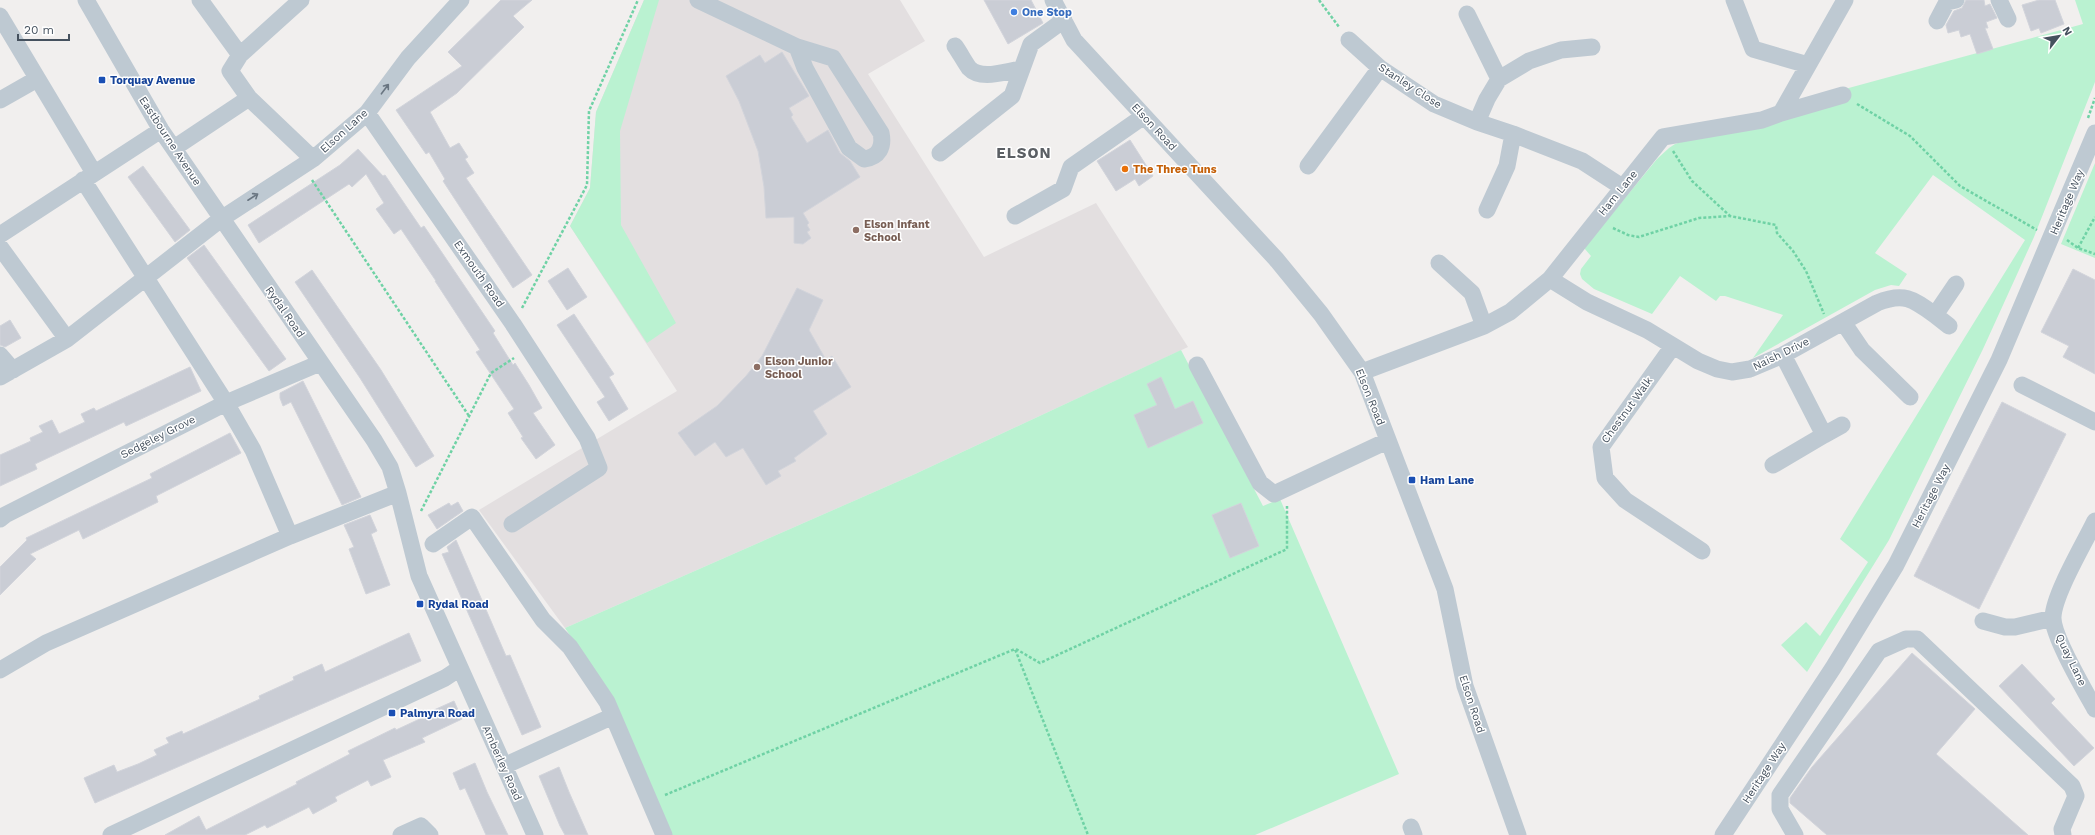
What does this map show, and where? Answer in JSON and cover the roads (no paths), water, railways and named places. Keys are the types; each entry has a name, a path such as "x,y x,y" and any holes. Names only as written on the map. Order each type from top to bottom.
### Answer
{"street":[{"name":"Eastbourne Avenue","path":"87,0 160,130 174,148 221,219"},
{"path":"200,0 240,55"},
{"path":"301,0 240,55 230,71 249,98 308,162"},
{"path":"698,0 797,47 833,58 881,133 883,141 880,151 872,158 864,159 849,148 805,68 797,47"},
{"name":"Elson Road","path":"1053,0 1074,40 1276,259 1321,314 1362,372 1387,441 1416,511 1445,589 1465,686 1518,835"},
{"path":"1734,0 1753,49 1808,66"},
{"path":"1781,113 1845,0"},
{"path":"1937,21 1947,2 1956,0"},
{"path":"1999,0 2008,19"},
{"name":"Elson Lane","path":"6,373 67,339 221,219 308,162 367,113 408,58 453,3"},
{"path":"1467,14 1499,79"},
{"path":"0,16 37,79 144,278 226,403 253,450 290,536"},
{"path":"940,153 1012,96 1031,44 1064,20"},
{"name":"Stanley Close","path":"1349,40 1380,68 1434,104 1476,122 1513,134 1582,161 1622,187"},
{"path":"955,46 970,68 979,74 988,75 1022,69"},
{"path":"1476,122 1499,79 1529,61 1562,50 1592,47"},
{"path":"1308,166 1380,68"},
{"path":"0,100 37,79"},
{"path":"1781,113 1843,95"},
{"path":"174,148 249,98"},
{"name":"Exmouth Road","path":"367,113 513,324 587,438 599,468 512,524"},
{"name":"Ham Lane","path":"1362,372 1484,326 1510,312 1550,279 1622,187 1664,137 1762,120 1781,113"},
{"path":"1015,216 1063,189 1071,167 1144,116"},
{"path":"0,235 160,130"},
{"path":"1487,210 1508,166 1513,134"},
{"name":"Heritage Way","path":"1723,835 1833,668 1896,565 1999,360 2095,134"},
{"name":"Rydal Road","path":"221,219 374,440 390,468 398,493 419,576 460,668"},
{"path":"0,247 67,339"},
{"path":"1438,263 1472,293 1484,326"},
{"name":"Naish Drive","path":"1550,279 1592,304 1637,325 1709,366 1725,371 1750,370 1783,355 1877,302 1900,296 1912,299 1949,326"},
{"path":"1935,315 1956,284"},
{"path":"1837,325 1910,397"},
{"name":"Chestnut Walk","path":"1673,346 1601,447 1605,478 1625,500 1702,551"},
{"path":"0,355 6,373"},
{"path":"1783,355 1824,435"},
{"name":"Sedgeley Grove","path":"0,520 5,515 226,403 320,363"},
{"path":"1197,364 1260,484 1274,494 1387,441"},
{"path":"2022,385 2095,422"},
{"path":"1773,465 1842,425"},
{"path":"0,670 46,642 290,536 398,493"},
{"path":"433,544 472,517 543,620 570,647 606,702 664,835"},
{"path":"1983,621 2005,627 2015,627 2053,618 2059,596 2095,521"},
{"name":"Quay Lane","path":"2053,618 2059,638 2095,709"},
{"path":"1795,835 1780,809 1780,795 1879,651 1906,639 1917,639 2072,786 2076,796 2062,829 2063,835"},
{"path":"111,835 445,678 460,668"},
{"name":"Amberley Road","path":"460,668 535,835"},
{"path":"504,766 613,716"},
{"path":"401,835 421,826 430,835"}],"place":[{"name":"One Stop","path":"1014,12"},
{"name":"Torquay Avenue","path":"102,80"},
{"name":"The Three Tuns","path":"1125,169"},
{"name":"Elson Infant School","path":"856,230"},
{"name":"Elson Junior School","path":"757,367"},
{"name":"Ham Lane","path":"1412,480"},
{"name":"Rydal Road","path":"420,604"},
{"name":"Palmyra Road","path":"392,713"}],"district":[{"name":"ELSON","path":"1024,153"}]}
